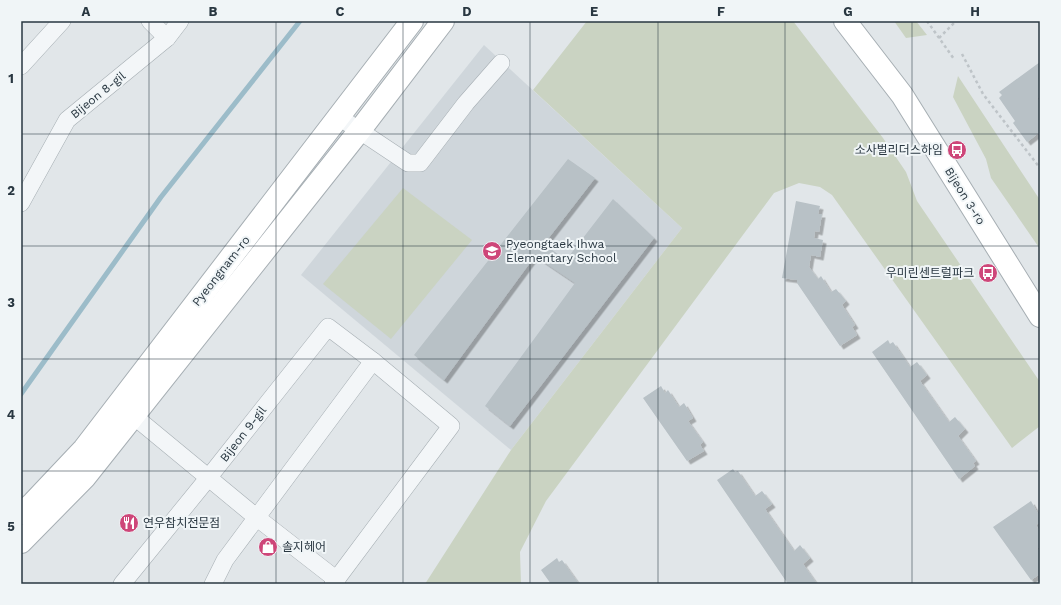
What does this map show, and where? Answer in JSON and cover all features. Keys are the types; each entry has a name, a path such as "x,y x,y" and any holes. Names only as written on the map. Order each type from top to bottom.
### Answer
{"street":[{"path":"21,66 62,21"},
{"path":"150,21 167,38"},
{"name":"Bijeon 8-gil","path":"21,202 67,120 167,38 180,21"},
{"name":"Pyeongnam-ro","path":"27,508 84,449 126,410 339,117 412,21"},
{"path":"23,541 85,477 126,410 360,130 443,21"},
{"name":"Bijeon 3-ro","path":"845,21 902,95 1040,316"},
{"path":"339,117 408,163 420,163 466,103 501,63"},
{"name":"Bijeon 9-gil","path":"122,584 328,327 373,361 451,426 335,582"},
{"path":"212,584 225,560 256,517 373,361"},
{"path":"126,410 335,582"}],"path":[{"path":"927,21 954,59"},
{"path":"939,38 956,21"},
{"path":"962,54 983,94 1040,168"}],"shaded area":[{"name":"Pyeongtaek Ihwa Elementary School","path":"484,45 682,228 511,450 301,275"}],"green space":[{"path":"587,21 793,21 883,138 906,172 917,201 1040,382 1040,426 1012,448 832,195 820,187 799,183 774,193 546,501 520,552 521,584 425,584 511,450 682,228 533,90"},
{"path":"894,21 916,21 927,35 906,38"},
{"path":"958,76 1040,200 1040,249 991,178 986,159 953,97"},
{"path":"403,188 472,240 391,339 323,284"}],"building":[{"path":"1040,62 1040,96 1037,98 1040,103 1040,132 1027,142 1013,123 1015,121 999,98 1002,95 999,92"},
{"path":"568,159 595,178 544,244 566,260 613,199 654,238 510,426 485,406 575,283 535,256 444,380 414,355"},
{"path":"796,201 820,206 818,214 822,214 819,232 815,231 814,238 823,240 820,257 811,255 809,267 818,279 821,276 831,292 836,289 846,301 842,305 855,325 852,327 857,335 840,346 797,283 797,280 782,278"},
{"path":"888,340 890,344 893,342 910,367 917,362 927,375 920,381 949,422 955,417 965,429 958,436 976,461 973,463 975,466 959,479 872,352"},
{"path":"661,386 665,393 668,390 679,407 684,403 693,418 688,421 703,442 700,445 704,451 687,461 643,398"},
{"path":"733,469 735,472 738,471 755,496 762,491 772,504 765,509 794,551 800,545 810,558 803,564 817,584 788,584 717,480"},
{"path":"1031,501 1040,517 1040,522 1036,525 1040,532 1040,547 1037,548 1040,553 1040,574 1031,580 993,527"},
{"path":"557,558 559,562 562,560 579,584 551,584 541,570"}],"waterway":[{"path":"21,394 161,197 300,21"}],"place":[{"name":"소사벌리더스하임","path":"957,150"},
{"name":"Pyeongtaek Ihwa Elementary School","path":"492,251"},
{"name":"우미린센트럴파크","path":"988,273"},
{"name":"연우참치전문점","path":"129,523"},
{"name":"솔지헤어","path":"268,547"}]}
